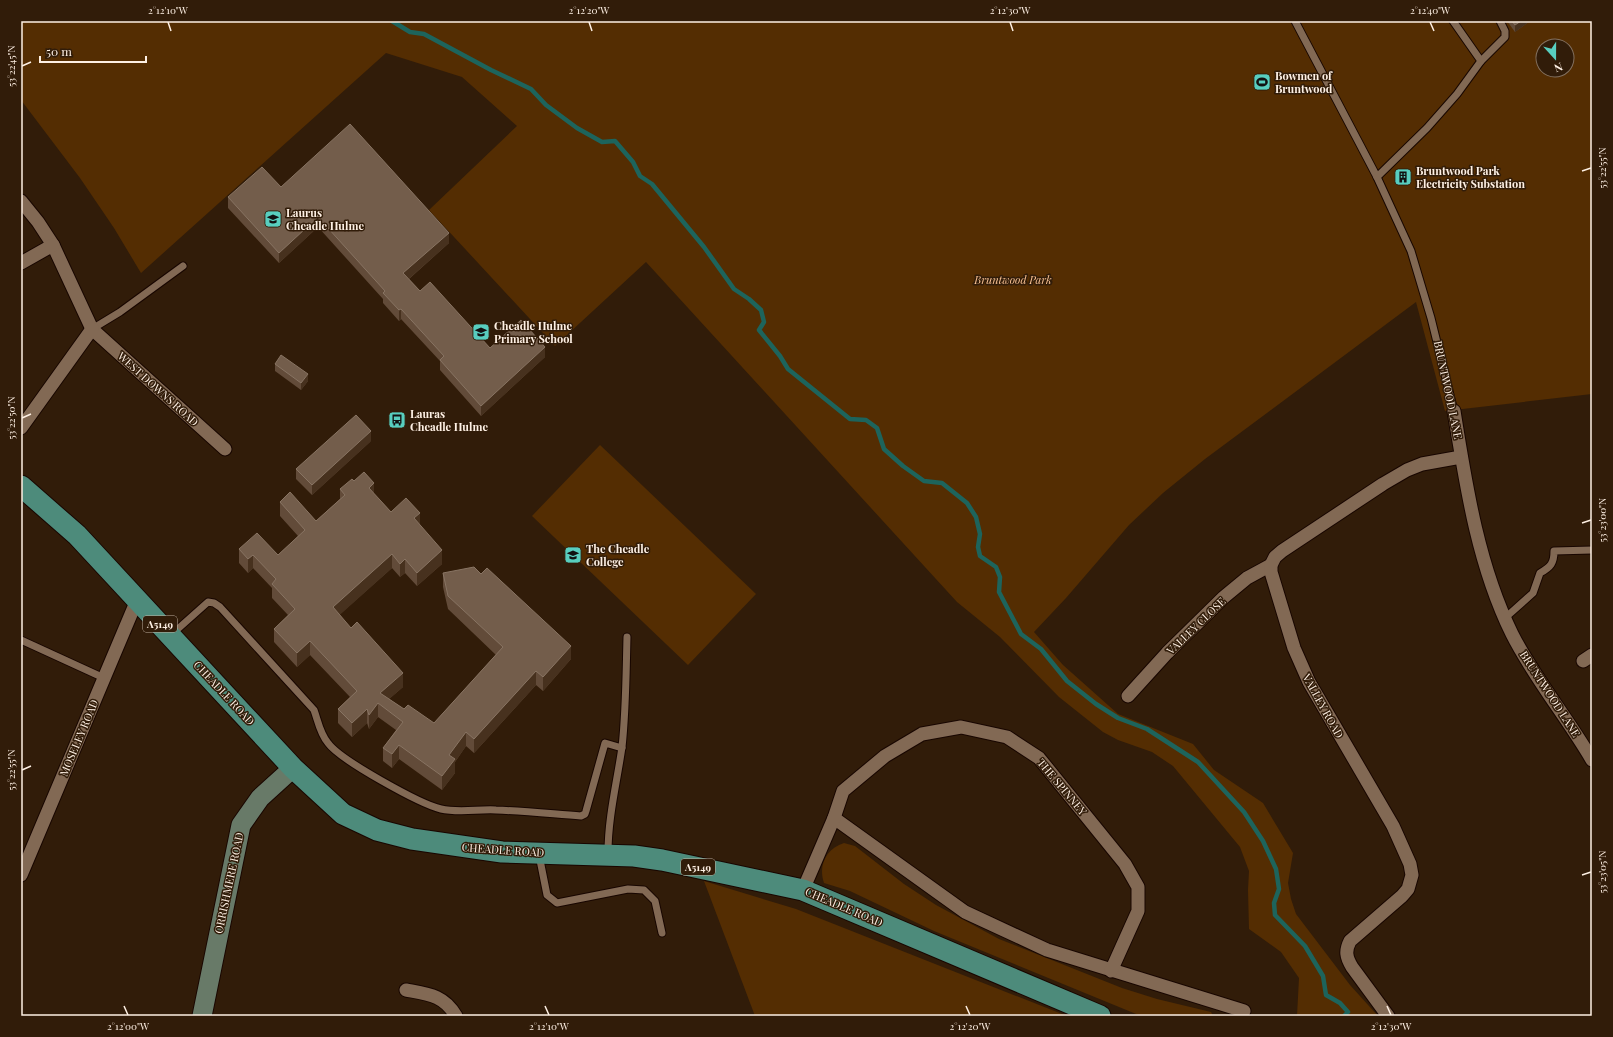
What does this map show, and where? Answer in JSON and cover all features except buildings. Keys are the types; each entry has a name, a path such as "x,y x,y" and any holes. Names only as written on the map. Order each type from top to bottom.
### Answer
{"main road":[{"name":"CHEADLE ROAD","path":"21,486 77,535 293,768 343,814 377,830 412,839 502,852 634,856 662,860 803,890 1100,1016"}],"street":[{"path":"21,201 53,245 92,329 21,428"},
{"path":"21,263 53,245"},
{"name":"WEST DOWNS ROAD","path":"92,329 225,449"},
{"name":"BRUNTWOOD LANE","path":"1454,411 1461,457 1483,560 1505,618 1520,648 1592,760"},
{"path":"1271,565 1279,554 1295,542 1401,474 1422,464 1461,457"},
{"name":"VALLEY CLOSE","path":"1128,696 1167,653 1224,598 1247,578 1271,565"},
{"name":"VALLEY ROAD","path":"1271,565 1271,572 1300,664 1392,826 1410,864 1412,875 1408,889 1354,937 1346,949 1347,958 1352,967 1388,1016"},
{"name":"MOSELEY ROAD","path":"21,875 137,600"},
{"name":"THE SPINNEY","path":"803,890 834,818 843,791 885,756 922,734 961,727 1007,737 1039,758 1126,864 1138,887 1138,911 1111,971"},
{"name":"ORRISHMERE ROAD","path":"202,1016 242,825 260,798 293,768"},
{"path":"834,818 965,912 1047,950 1244,1011"},
{"path":"406,990 433,995 450,1005 456,1016"}],"lane":[{"name":"BRUNTWOOD LANE","path":"1295,21 1377,177 1402,229 1416,265 1432,318 1454,411"},
{"path":"1453,21 1481,61"},
{"path":"1377,177 1432,122 1457,94 1481,61 1505,36 1505,31 1500,21"},
{"path":"92,329 120,312 183,266"},
{"path":"1505,618 1533,592 1540,573 1549,568 1554,560 1554,551 1592,550"},
{"path":"171,635 208,602 214,603 220,607 314,710 321,731 328,744 346,759 378,778 413,797 441,809 497,810 581,816 586,811 605,743 622,748"},
{"path":"608,855 609,832 622,748 625,715 627,637"},
{"path":"21,640 104,678"},
{"path":"539,852 547,895 557,903 628,889 644,890 655,901 662,933"}],"green space":[{"name":"Bruntwood Park","path":"21,21 1592,21 1592,394 1445,411 1416,302 1205,459 1163,493 1129,525 1066,598 1034,632 1063,665 1118,714 1193,744 1214,770 1263,803 1293,853 1288,883 1296,914 1350,985 1378,1016 1297,1016 1299,978 1281,952 1249,929 1249,871 1240,847 1173,766 1152,752 1118,740 1103,732 1059,697 1000,637 957,602 646,262 555,346 429,210 517,126 462,77 386,53 141,273 114,228 80,178 21,100"},
{"path":"600,445 756,594 688,665 532,516"},
{"path":"844,843 855,846 904,884 936,905 999,939 1122,988 1157,999 1211,1012 1213,1016 1141,1016 934,931 850,891 824,883 822,870 825,858 832,849"},
{"path":"704,881 796,909 1067,1016 755,1016"}],"waterway":[{"path":"392,21 410,32 424,34 491,70 531,89 546,105 577,128 602,142 615,141 633,162 640,176 652,184 704,247 734,289 749,299 761,310 764,322 759,330 780,356 788,369 850,419 866,420 877,428 884,449 903,466 924,481 942,483 967,503 976,517 980,534 978,547 980,556 996,567 1000,577 999,592 1021,634 1041,649 1067,681 1096,704 1118,718 1147,729 1198,762 1244,812 1263,841 1276,869 1279,889 1274,903 1275,915 1305,946 1323,976 1326,995 1340,1003 1348,1012 1344,1016"}],"place":[{"name":"Bowmen of Bruntwood","path":"1262,82"},
{"name":"Bruntwood Park Electricity Substation","path":"1403,177"},
{"name":"Laurus Cheadle Hulme","path":"273,219"},
{"name":"Cheadle Hulme Primary School","path":"481,332"},
{"name":"Lauras Cheadle Hulme","path":"397,420"},
{"name":"The Cheadle College","path":"573,555"}]}
